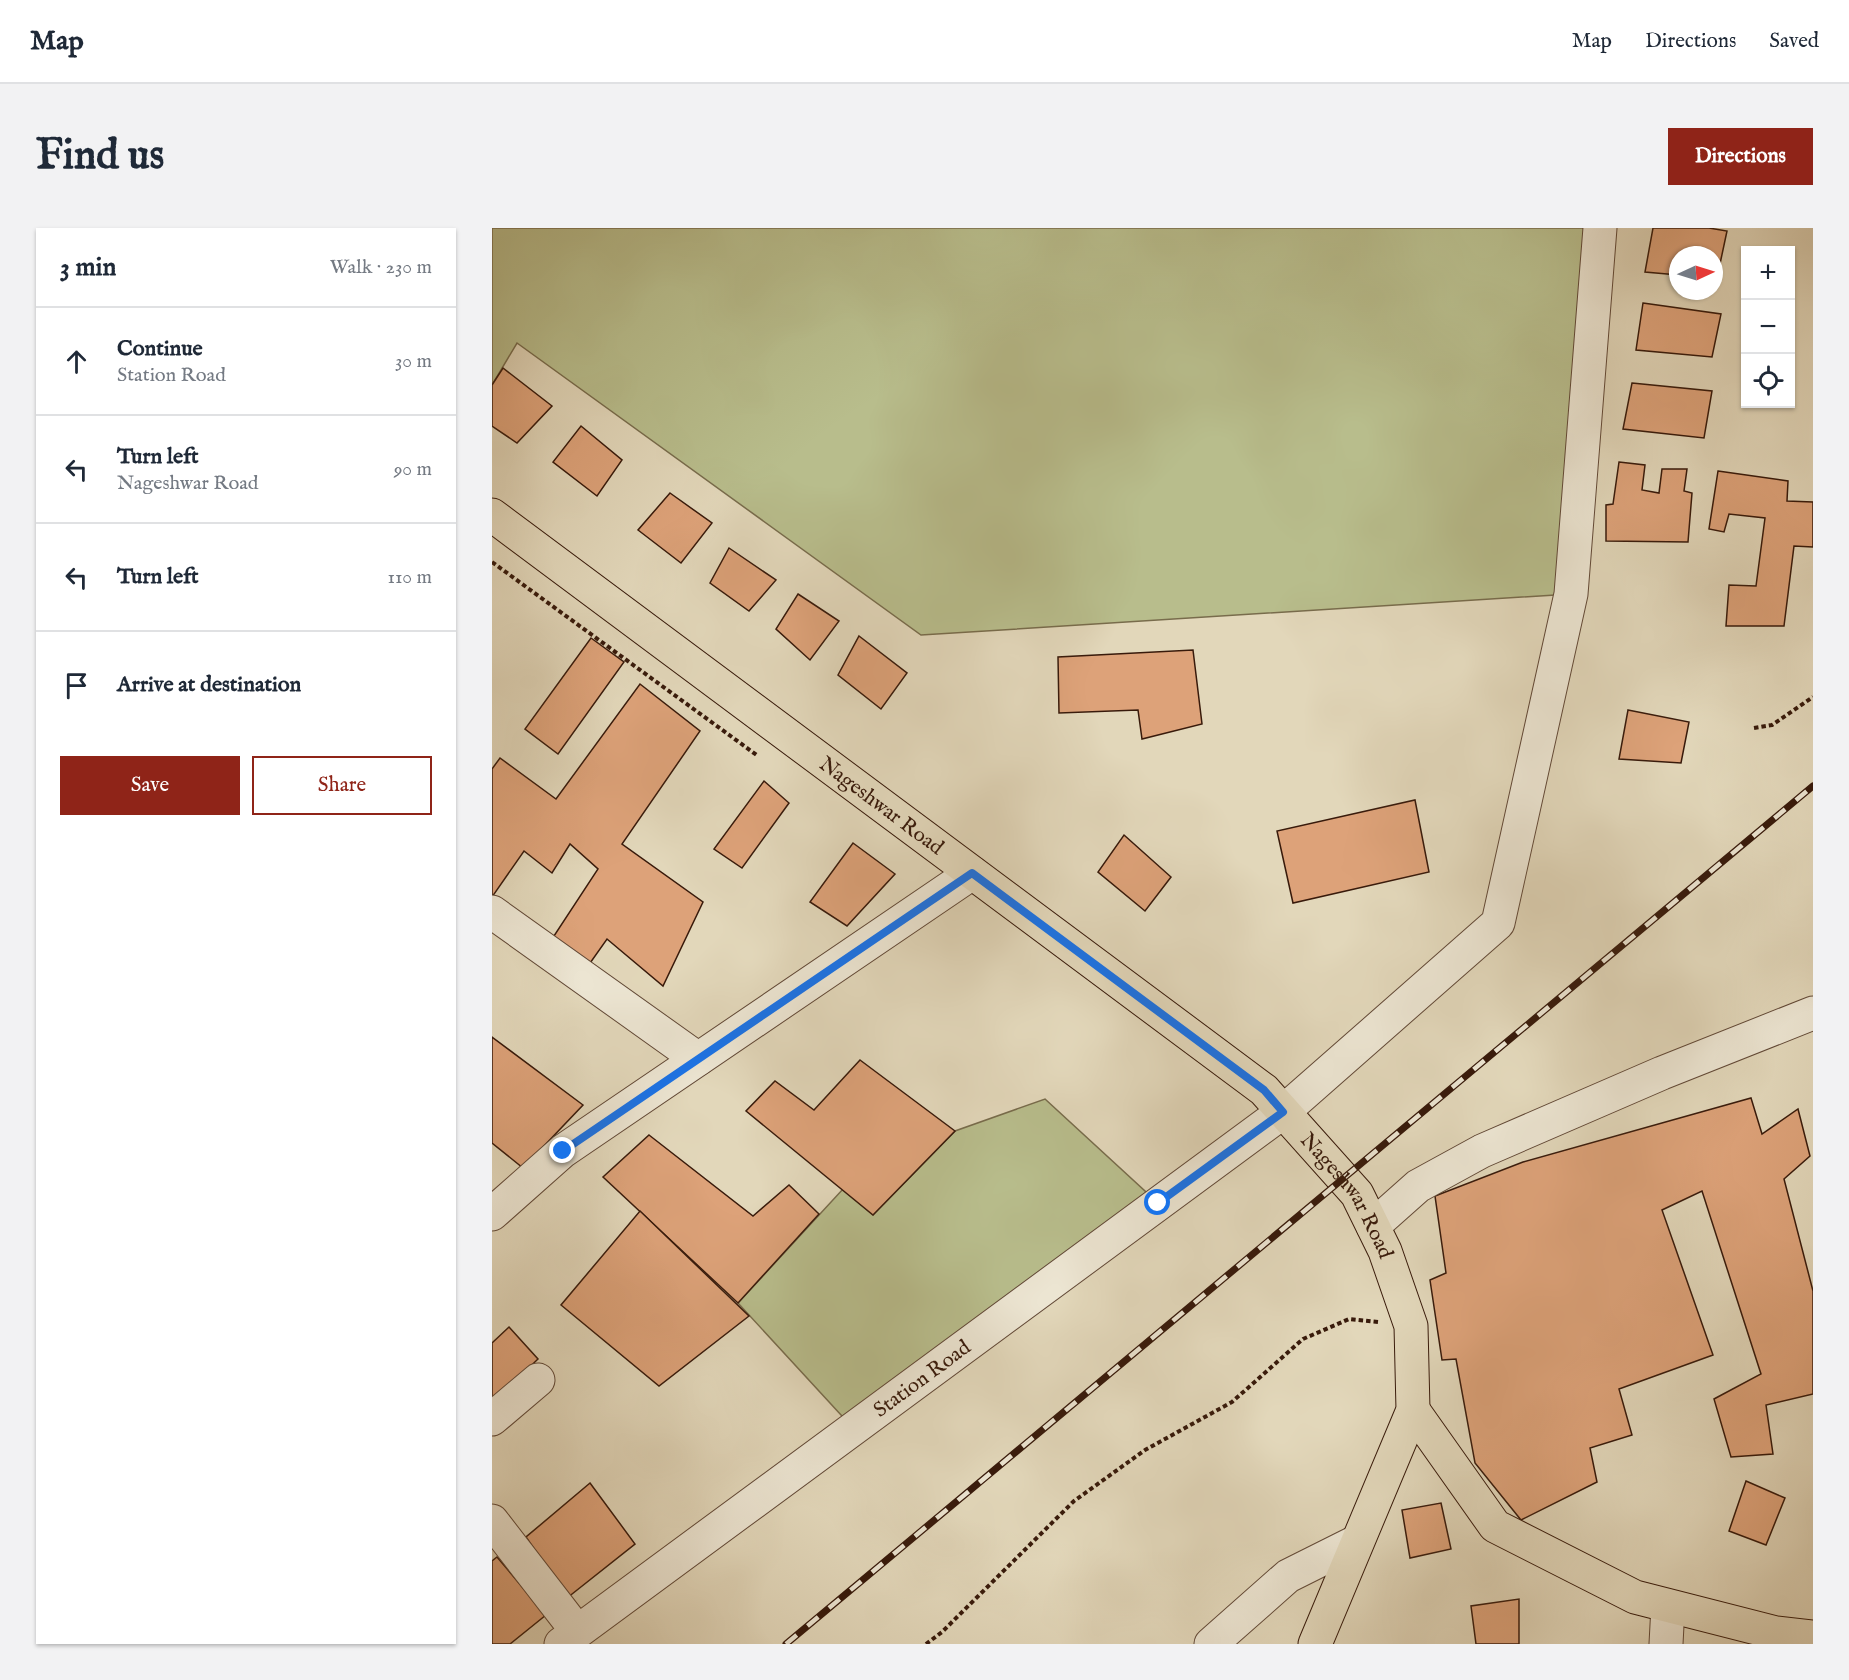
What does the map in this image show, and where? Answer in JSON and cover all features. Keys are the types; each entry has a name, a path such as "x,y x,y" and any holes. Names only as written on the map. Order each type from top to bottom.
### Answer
{"main road":[{"name":"Nageshwar Road","path":"492,515 1264,1090 1357,1194 1385,1251 1411,1326 1413,1410 1315,1644"},
{"path":"1413,1410 1495,1526 1635,1598 1776,1633 1813,1637"}],"street":[{"name":"Station Road","path":"569,1638 1283,1112 1498,923 1571,594 1600,228"},
{"path":"492,1214 563,1151 972,873"},
{"path":"492,912 698,1059"},
{"path":"1373,1226 1418,1186 1482,1151 1662,1073 1813,1013"},
{"path":"492,1419 538,1380"},
{"path":"492,1521 569,1638"},
{"path":"1211,1644 1288,1576 1356,1542"},
{"path":"1666,1644 1668,1606"}],"path":[{"path":"492,562 763,759"},
{"path":"1754,728 1772,725 1813,697"},
{"path":"926,1644 942,1632 1074,1500 1145,1450 1233,1402 1304,1339 1349,1319 1411,1326"}],"green space":[{"path":"492,228 1600,228 1571,594 921,635 517,343 492,385"},
{"path":"1045,1099 1158,1203 853,1428 738,1303 843,1189 873,1215 955,1131"}],"building":[{"path":"1653,228 1709,228 1727,231 1723,250 1723,246 1669,246 1669,274 1645,272"},
{"path":"1643,303 1721,314 1712,357 1636,350"},
{"path":"503,368 552,406 517,443 492,426 492,385"},
{"path":"1632,383 1712,391 1704,438 1623,429"},
{"path":"581,426 622,460 597,496 553,462"},
{"path":"1619,462 1645,465 1642,490 1659,493 1662,469 1687,469 1684,491 1692,493 1688,542 1606,541 1606,505 1613,504"},
{"path":"1718,471 1788,481 1787,501 1813,502 1813,547 1794,546 1784,626 1726,626 1729,585 1756,586 1765,518 1729,514 1724,532 1709,529"},
{"path":"670,493 712,523 681,563 638,530"},
{"path":"729,548 776,580 749,611 710,583"},
{"path":"798,594 839,621 810,660 776,629"},
{"path":"859,636 907,673 881,709 838,675"},
{"path":"591,638 624,662 558,754 525,729"},
{"path":"1193,650 1202,724 1142,739 1138,710 1059,713 1058,657"},
{"path":"640,684 700,731 622,844 703,902 663,986 607,939 588,966 550,942 598,869 570,844 552,873 524,851 492,897 492,769 500,758 556,799"},
{"path":"1628,710 1689,722 1681,763 1619,759"},
{"path":"764,781 789,803 742,868 714,849"},
{"path":"1415,800 1429,872 1293,903 1277,831"},
{"path":"1124,835 1171,877 1145,911 1098,872"},
{"path":"853,843 895,874 847,926 810,902"},
{"path":"492,1037 583,1105 523,1168 492,1143"},
{"path":"860,1060 955,1131 873,1215 746,1111 775,1081 814,1110"},
{"path":"1751,1098 1762,1134 1798,1109 1810,1156 1784,1179 1813,1291 1813,1394 1766,1405 1773,1454 1731,1457 1714,1399 1761,1374 1702,1191 1662,1210 1713,1355 1619,1389 1632,1435 1590,1448 1597,1482 1521,1520 1475,1463 1456,1359 1442,1360 1430,1280 1446,1273 1435,1196 1523,1162"},
{"path":"649,1135 753,1216 789,1185 819,1214 738,1303 603,1177"},
{"path":"640,1211 749,1316 659,1386 561,1305"},
{"path":"509,1327 538,1359 492,1403 492,1343"},
{"path":"1746,1481 1785,1498 1766,1545 1729,1531"},
{"path":"590,1483 635,1544 567,1598 526,1537"},
{"path":"1441,1503 1451,1549 1410,1558 1402,1510"},
{"path":"497,1557 546,1615 510,1644 492,1644 492,1561"},
{"path":"1519,1599 1519,1644 1476,1644 1471,1606"}],"railway":[{"path":"786,1644 1813,786"}],"route":[{"path":"563,1151 972,873 1264,1090 1283,1112 1158,1203"}]}
